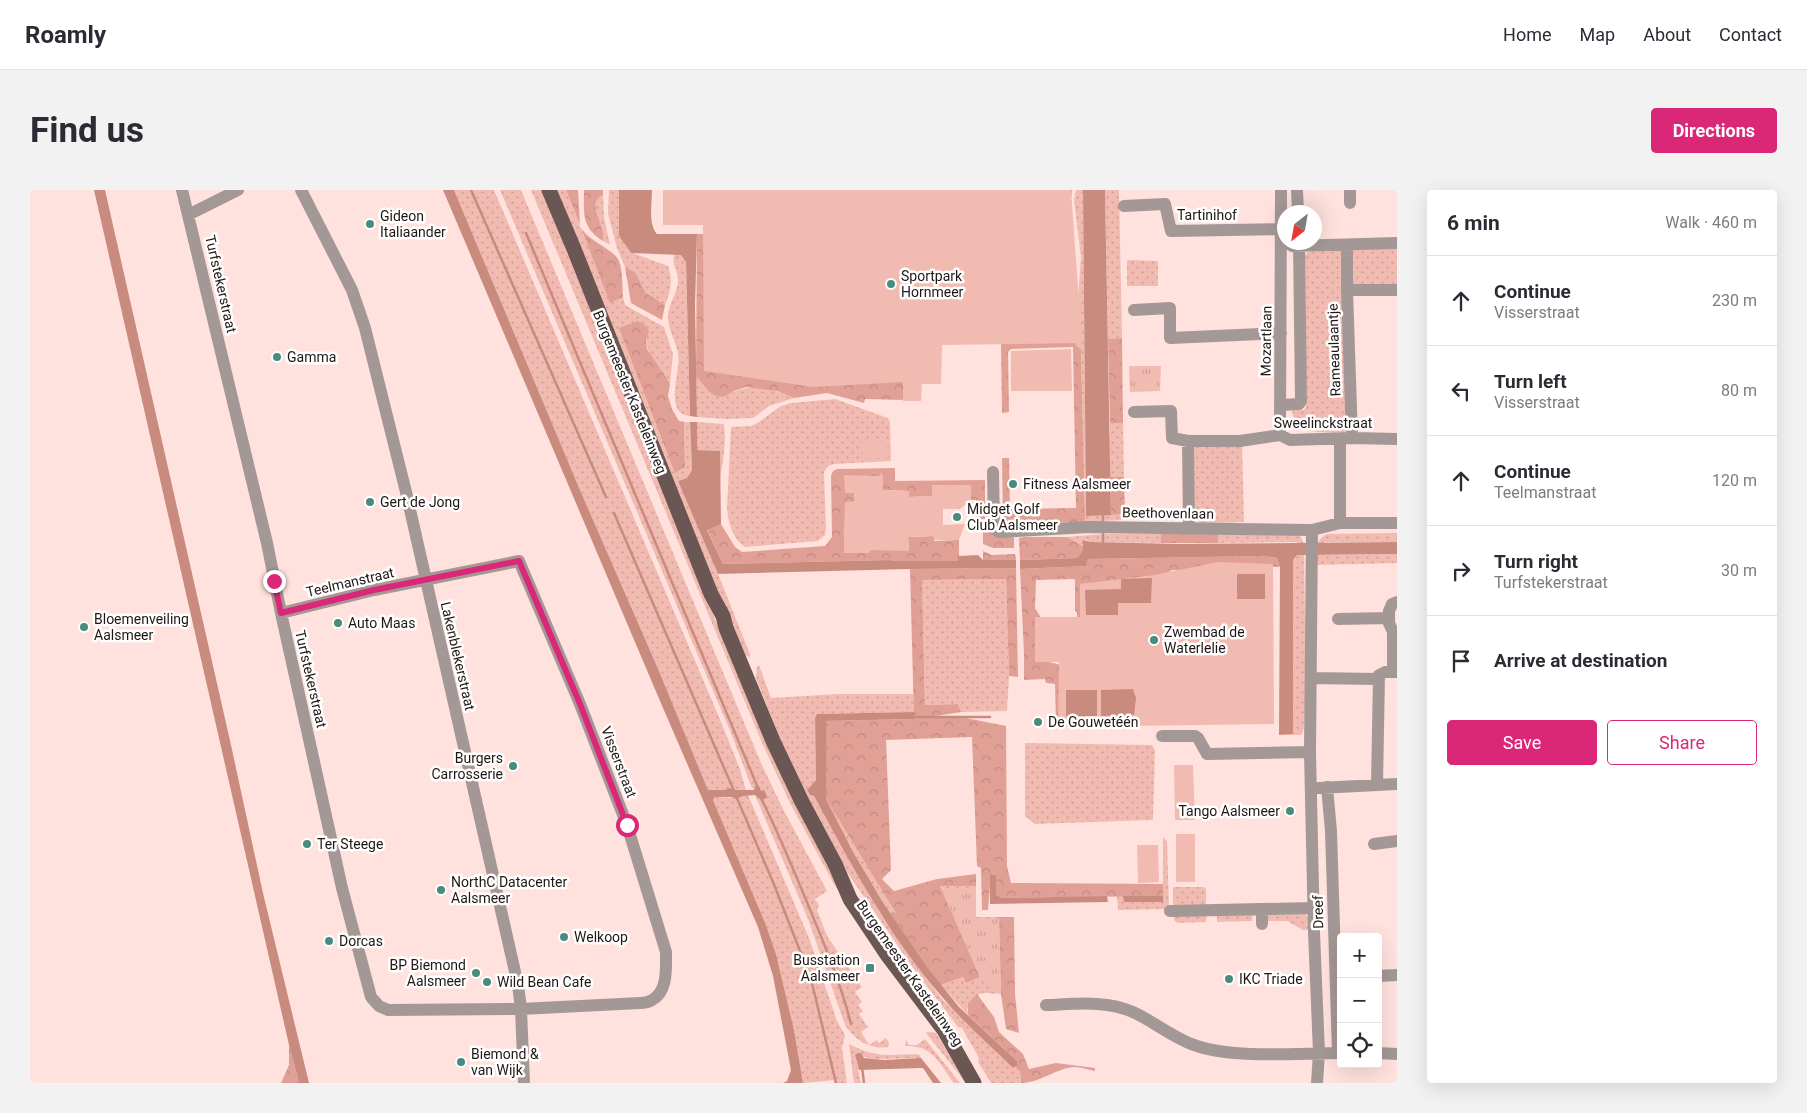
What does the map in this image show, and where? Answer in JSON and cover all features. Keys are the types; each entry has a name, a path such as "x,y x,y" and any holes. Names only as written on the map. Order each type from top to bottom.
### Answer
{"main road":[{"name":"Burgemeester Kasteleinweg","path":"549,190 711,594 719,606 726,628 773,740 802,802 835,864 850,899 888,956 944,1030 974,1083"},
{"name":"Burgemeester Kasteleinweg","path":"835,864 847,878 910,973 950,1026 984,1083"}],"street":[{"name":"Turfstekerstraat","path":"182,190 264,530 342,888 371,997 379,1006 386,1010 522,1009"},
{"path":"188,215 238,190"},
{"name":"Lakenblekerstraat","path":"300,190 352,290 365,328 397,454 514,967 522,1009 524,1083"},
{"name":"Mozartlaan","path":"1281,190 1281,205"},
{"path":"1297,190 1298,205"},
{"name":"Tartinihof","path":"1124,206 1165,204 1171,232 1277,229"},
{"path":"1322,244 1397,243"},
{"name":"Rameaulaantje","path":"1340,522 1346,439 1347,245"},
{"name":"Mozartlaan","path":"1280,436 1282,250"},
{"path":"1280,405 1299,404 1301,401 1299,250"},
{"name":"Rameaulaantje","path":"1347,290 1397,290"},
{"path":"1134,310 1170,308 1170,338 1281,333"},
{"path":"1134,412 1171,411 1172,438 1188,441 1189,529"},
{"name":"Sweelinckstraat","path":"1188,441 1240,441 1280,436 1290,440 1397,438"},
{"name":"Beethovenlaan","path":"993,472 994,524 995,529 999,532 1122,527 1312,535 1340,522 1397,523"},
{"name":"Dreef","path":"1312,535 1310,752 1319,1053 1318,1081"},
{"name":"Visserstraat","path":"425,580 519,561 580,704 627,825 666,952 664,982 658,995 652,1001 522,1009"},
{"name":"Teelmanstraat","path":"281,613 374,590 425,580"},
{"path":"1377,784 1378,679 1379,675 1385,672 1395,672 1393,632 1389,618 1390,607 1397,602"},
{"path":"1338,619 1389,618"},
{"path":"1311,678 1378,679"},
{"path":"1162,736 1195,736 1207,754 1310,752"},
{"path":"1312,789 1397,784"},
{"name":"Dreef","path":"1327,787 1337,955"},
{"path":"1374,844 1397,841"},
{"name":"Dreef","path":"1170,911 1314,908"},
{"path":"1262,909 1262,924"},
{"path":"1382,976 1397,975"},
{"name":"Dreef","path":"1338,978 1339,1023"},
{"path":"1046,1004 1098,1004 1120,1008 1132,1012 1187,1042 1210,1049 1253,1053 1337,1053"},
{"path":"1382,1053 1397,1054"}],"green space":[{"path":"454,190 494,190 719,717 740,769 746,791 708,790"},
{"path":"500,190 521,190 761,763 827,891 815,899 819,905 817,910 827,936 862,987 855,992 862,1002 858,1005 863,1011 859,1014 868,1027 861,1032 869,1045 853,1035 845,1025 808,919 755,795 761,800 767,796 764,791 755,786 754,790 731,733"},
{"path":"531,190 544,190 717,624 727,641 839,891 791,805 763,745"},
{"path":"554,190 566,190 610,302 623,297 625,305 664,327 673,354 670,384 649,353 647,346 648,331 620,328 685,467 684,422 690,422 692,470 687,478 678,481 700,529 750,657 744,655 741,651"},
{"path":"566,190 578,190 580,225"},
{"path":"584,190 603,190 603,195 596,203 596,209 602,228 603,241 587,225 584,213"},
{"path":"609,190 619,190 619,236 630,252 668,266 671,286 665,305 646,293 635,272 625,267 617,248 608,214"},
{"name":"Sportpark Hornmeer","path":"663,190 1071,190 1082,343 942,345 941,384 922,384 921,401 903,401 903,382 813,387 704,371 703,225 663,225"},
{"path":"1068,190 1072,190 1076,346 1081,349 1085,522 1006,523 1003,520 1002,458 1009,458 1010,509 1076,508 1073,347 1011,349 1008,352 1009,412 1002,413 1001,344"},
{"path":"1076,190 1083,190 1086,515 1125,514 1123,520 1085,522 1081,349 1076,346 1075,342 1081,257 1074,200"},
{"path":"1105,190 1119,190 1122,338 1108,339"},
{"path":"603,195 604,217 610,245 603,241 602,228 596,209 598,199"},
{"path":"581,228 590,238 612,253 619,261 622,274 623,297 610,303"},
{"path":"697,234 708,234 904,381 904,400 865,399 864,403 827,393 794,398 777,391 746,387 724,397 716,396 708,391 696,376"},
{"path":"1343,249 1347,428 1344,433 1311,431 1296,424 1292,411 1294,409 1304,410 1306,407 1305,256 1308,252"},
{"path":"1349,249 1397,249 1397,289 1350,290"},
{"path":"674,254 682,255 686,262 690,416 682,413 677,408 675,399 679,360 668,316 678,284"},
{"path":"1127,260 1158,261 1158,286 1127,286"},
{"path":"625,267 635,272 646,293 665,305 662,320 631,303"},
{"path":"638,321 645,325 649,331 646,341 647,349 670,384 668,396 672,409 679,421 684,422 685,467 675,473 619,328"},
{"path":"1122,338 1123,423 1110,423 1108,339"},
{"path":"1071,349 1072,391 1011,391 1011,351"},
{"path":"1129,366 1161,366 1160,391 1130,392"},
{"path":"696,376 708,391 724,397 742,389 759,388 776,391 794,398 769,406 753,418 697,417"},
{"path":"835,399 888,418 890,422 891,461 834,464 828,466 824,472 826,528 825,535 818,541 745,547 732,530 727,509 731,427 751,426 781,406 791,403"},
{"path":"697,422 724,424 723,464 720,477 720,451 697,450"},
{"path":"1110,423 1123,423 1124,477 1110,477"},
{"path":"862,440 887,440 888,458 863,458"},
{"path":"1242,445 1244,522 1201,523 1193,519 1193,446"},
{"path":"895,468 895,481 985,480 985,519 976,519 976,500 971,500 971,485 932,485 932,496 909,497 909,491 883,490 883,476 844,476 854,493 855,502 845,502 871,550 909,550 908,537 934,536 934,541 959,540 959,561 890,560 723,564 707,529 721,524 735,547 742,552 825,546 832,537 831,476 833,471 837,469"},
{"path":"881,472 883,476 883,490 909,491 909,497 932,496 932,485 971,485 971,500 960,509 943,509 943,525 965,524 959,540 934,540 933,536 908,537 909,551 871,550 869,553 844,553 845,502 855,501 854,493 845,493 844,475 880,476"},
{"path":"1110,477 1124,477 1125,514 1111,515"},
{"path":"983,529 999,531 1011,536 1014,538 1014,548 993,548 983,544"},
{"path":"1297,532 1304,545 1306,694 1304,728 1301,735 1279,735 1293,734 1293,560 1297,555 1297,542 1218,543 1218,533"},
{"path":"1218,533 1218,543 1161,543 1161,534"},
{"path":"1397,533 1397,542 1324,542 1324,555 1397,554 1397,563 1317,565 1316,551 1318,543 1327,534"},
{"path":"1103,534 1161,534 1161,543 1091,542 1083,540 1083,546 1067,537"},
{"path":"1067,537 1083,546 1083,550 1079,558 1020,560 1019,538"},
{"path":"983,551 992,555 1015,554 1016,560 983,560"},
{"path":"1262,556 1277,558 1280,567 1219,564 1190,571 1172,570 1169,572 1171,601 1077,619 1077,612 1075,611 1075,580 1036,580 1035,608 1043,621 1037,659 1065,666 1060,722 1056,723 1055,684 1046,683 1045,679 1024,680 1020,569 1085,566 1088,559"},
{"name":"Zwembad de Waterlelie","path":"1218,562 1273,564 1274,724 1058,727 1059,662 1035,662 1035,617 1080,617 1080,584 1154,575"},
{"path":"1016,568 1018,677 1009,676 1006,579 922,580 925,705 958,704 961,712 930,717 966,718 1006,726 1007,866 1011,883 1163,884 1163,896 1001,898 996,894 996,875 991,874 988,910 982,910 981,868 977,866 972,737 886,740 891,870 882,879 894,891 937,879 976,874 976,886 940,886 980,977 966,983 963,977 941,985 926,967 890,913 896,913 826,799 826,721 914,719 910,569"},
{"path":"1006,579 1009,676 1007,711 961,712 958,704 925,705 922,580"},
{"path":"759,665 771,698 839,694 913,694 914,712 817,714 815,718 816,780 807,790 810,795 814,796 878,910 919,969 943,1000 1001,1054 1013,1068 1015,1067 1020,1072 1021,1083 991,1083 978,1062 979,1058 962,1028 958,1027 914,969 842,865 795,777 756,678"},
{"path":"1025,743 1152,745 1155,750 1153,820 1035,824 1025,816"},
{"path":"1174,765 1193,765 1195,820 1175,820"},
{"path":"748,795 809,938 837,1021 845,1035 842,1048 847,1083 835,1083 834,1080 803,1083 794,1030 776,954 766,925 713,800 715,797 735,798"},
{"path":"826,799 897,914 890,913 872,885"},
{"path":"1176,834 1195,834 1195,882 1176,882"},
{"path":"1163,837 1167,841 1169,909 1118,910 1117,896 1123,896 1124,902 1163,902"},
{"path":"1137,845 1158,845 1159,882 1138,883"},
{"path":"940,886 976,886 976,917 999,917 1001,994 984,993 977,995 967,1008 968,1015 941,985 963,977 966,983 980,977"},
{"path":"1173,887 1204,887 1206,889 1206,908 1173,909"},
{"path":"942,888 976,888 975,918 998,919 999,990 980,977"},
{"path":"1253,912 1252,921 1217,922 1217,913"},
{"path":"1304,912 1309,920 1308,930 1303,930 1287,921 1267,921 1269,913"},
{"path":"1173,914 1207,914 1206,922 1177,923 1174,920"},
{"path":"999,917 1014,917 1015,994 1019,1033 1006,1029 1001,994"},
{"path":"977,994 994,1017 999,1032 1023,1054 1029,1069 1056,1063 1095,1068 1095,1071 1077,1067 1068,1068 1035,1081 1021,1083 1020,1072 1015,1067 1018,1065 1017,1061 968,1015 968,1003"},
{"path":"926,1033 936,1033 966,1083"},
{"path":"886,1038 889,1043 888,1047 881,1048 869,1045 877,1040 879,1043"},
{"path":"925,1039 960,1083 954,1083 939,1062 929,1052 915,1046 905,1046 906,1040 909,1045 917,1045"},
{"path":"849,1044 874,1054 916,1054 920,1055 921,1058 875,1059 855,1055 861,1083 854,1083"},
{"path":"289,1045 299,1083 281,1083 289,1065"}],"shaded area":[{"path":"94,190 105,190 263,893 309,1083 299,1083 289,1045"},
{"path":"443,190 454,190 708,790 725,790 729,788 754,790 755,786 759,786 761,791 764,790 767,796 761,800 755,795 736,799 731,797 715,797 713,800 766,925 776,954 794,1030 803,1083 783,1083 787,1081 791,1070 773,976 758,927"},
{"path":"619,190 652,190 651,219 657,234 697,234 695,306 697,417 690,416 686,262 681,255 631,253 619,236"},
{"path":"1083,190 1105,190 1111,515 1086,516"},
{"path":"690,422 697,422 697,450 720,451 721,524 707,530 723,564 890,560 958,561 959,556 978,555 983,560 1016,560 1016,568 718,574 678,481 687,478 692,470"},
{"path":"1083,540 1091,542 1179,544 1397,542 1397,554 1297,555 1293,560 1293,734 1279,735 1280,567 1277,558 1262,556 1088,559 1086,566 1020,569 1020,560 1078,558 1083,550"},
{"path":"1237,574 1265,574 1265,599 1237,599"},
{"path":"1152,578 1151,603 1118,603 1118,615 1086,615 1085,590 1121,589 1121,579"},
{"path":"1133,689 1136,698 1134,715 1101,716 1101,690"},
{"path":"1066,690 1097,690 1097,716 1066,716"},
{"path":"914,712 914,719 826,721 826,799 853,852 882,901 927,967 959,1007 1017,1061 1018,1065 1013,1068 951,1007 906,951 873,901 814,796 810,795 807,790 816,780 815,718 817,714"},
{"path":"990,874 996,875 996,894 1001,898 1107,896 1108,902 990,904"},
{"path":"1123,896 1163,896 1163,902 1124,902"},
{"path":"861,1053 864,1058 884,1060 921,1058 941,1083 933,1083 923,1068 859,1070 855,1055"}],"waterway":[{"path":"471,190 606,497"},
{"path":"526,233 758,788"},
{"path":"614,513 734,791"},
{"path":"1103,515 1103,524"},
{"path":"1103,532 1103,542"},
{"path":"912,717 990,717"},
{"path":"736,796 773,882 811,979 836,1083"},
{"path":"761,798 786,852 827,951 851,1024"},
{"path":"862,1067 864,1083"}],"place":[{"name":"Gideon Italiaander","path":"370,224"},
{"name":"Sportpark Hornmeer","path":"891,284"},
{"name":"Gamma","path":"277,357"},
{"name":"Fitness Aalsmeer","path":"1013,484"},
{"name":"Gert de Jong","path":"370,502"},
{"name":"Midget Golf Club Aalsmeer","path":"957,517"},
{"name":"Auto Maas","path":"338,623"},
{"name":"Bloemenveiling Aalsmeer","path":"84,627"},
{"name":"Zwembad de Waterlelie","path":"1154,640"},
{"name":"De Gouwetéén","path":"1038,722"},
{"name":"Burgers Carrosserie","path":"513,766"},
{"name":"Tango Aalsmeer","path":"1290,811"},
{"name":"Ter Steege","path":"307,844"},
{"name":"NorthC Datacenter Aalsmeer","path":"441,890"},
{"name":"Welkoop","path":"564,937"},
{"name":"Dorcas","path":"329,941"},
{"name":"Busstation Aalsmeer","path":"870,968"},
{"name":"BP Biemond Aalsmeer","path":"476,973"},
{"name":"IKC Triade","path":"1229,979"},
{"name":"Wild Bean Cafe","path":"487,982"},
{"name":"Biemond & van Wijk","path":"461,1062"}],"route":[{"path":"274,581 281,613 374,590 519,561 580,704 627,825"}]}
